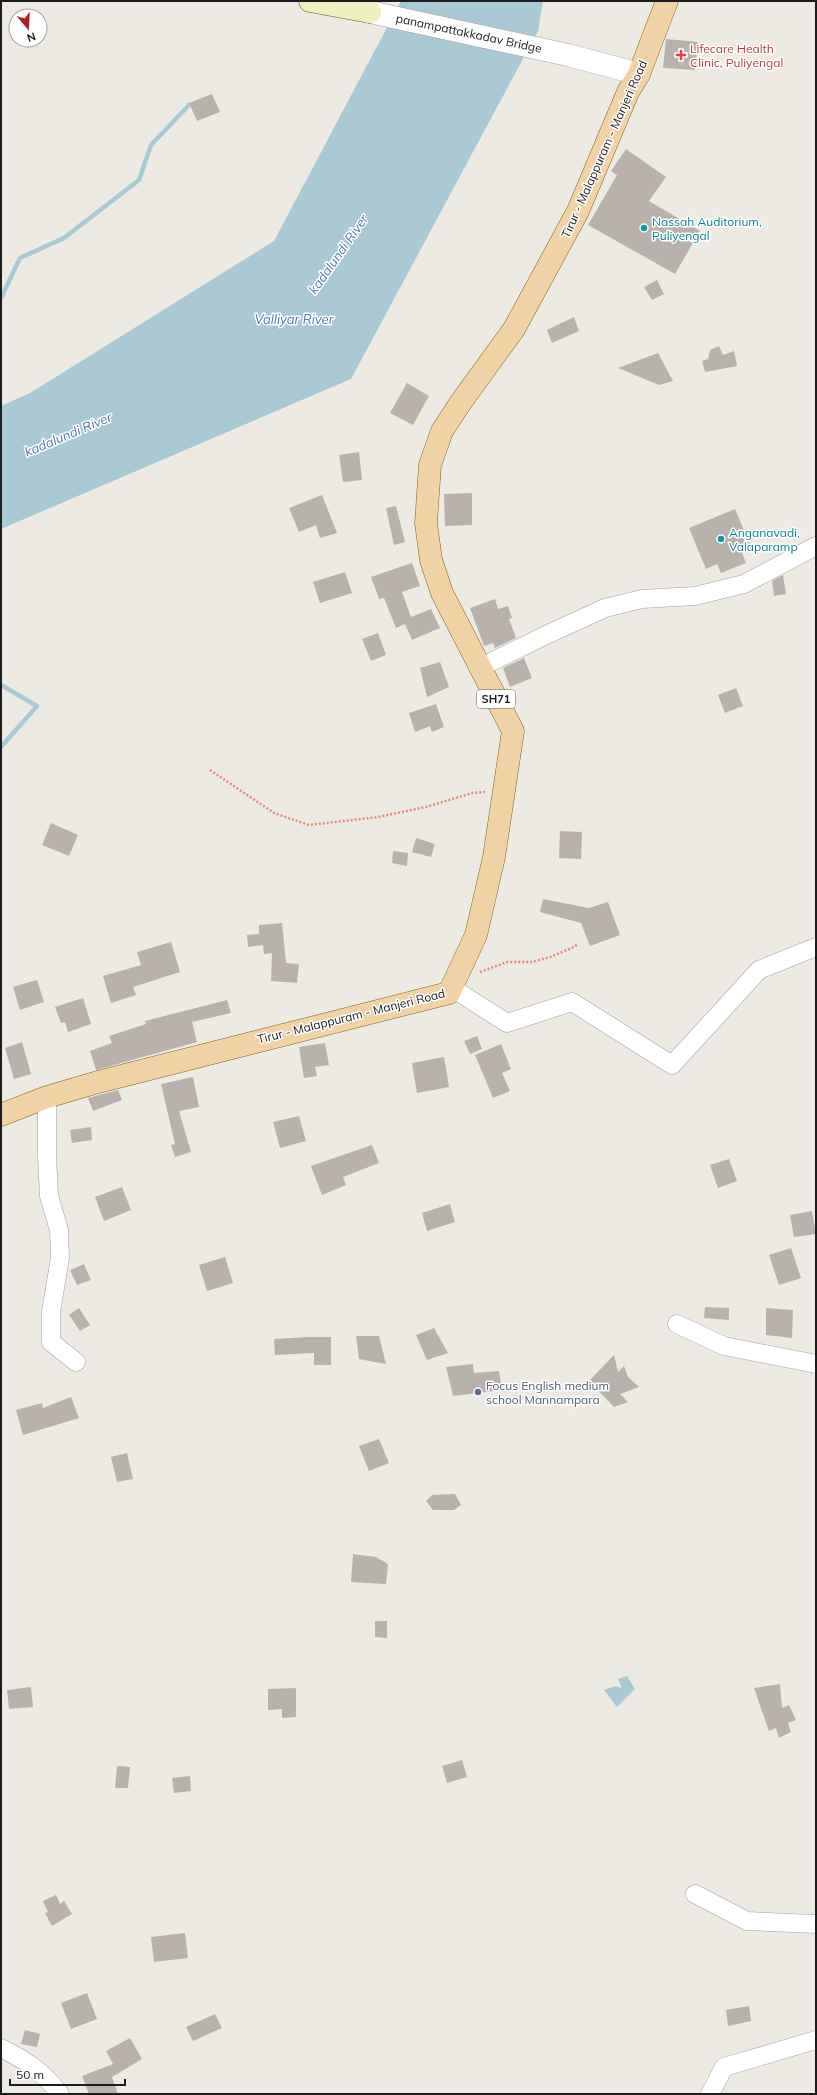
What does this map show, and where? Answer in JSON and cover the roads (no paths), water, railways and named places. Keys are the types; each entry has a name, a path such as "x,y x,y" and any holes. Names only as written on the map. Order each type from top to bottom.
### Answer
{"main road":[{"path":"310,1 370,12"},
{"name":"Tirur - Malappuram - Manjeri Road","path":"1,1115 47,1097 204,1054 449,993 452,988 476,935 494,857 513,731 442,593 431,560 426,523 430,465 442,431 461,402 514,329 578,211 628,92 639,74 667,1"}],"street":[{"name":"panampattakkadav Bridge","path":"370,12 568,55 639,74"},
{"path":"481,668 544,636 605,608 642,598 695,596 744,584 816,546"},
{"path":"452,988 507,1022 572,1002 672,1065 759,970 816,947"},
{"path":"47,1097 49,1196 59,1230 60,1251 50,1312 51,1342 76,1362"},
{"path":"677,1324 724,1346 816,1364"},
{"path":"695,1894 747,1921 816,1924"},
{"path":"710,2094 724,2067 816,2040"},
{"path":"1,2048 25,2060 42,2072 60,2094"}],"water":[{"name":"Valliyar River","path":"401,1 543,1 538,31 351,379 1,529 1,406 30,393 274,241"},
{"path":"627,1676 635,1689 617,1707 604,1690 615,1686 622,1688 618,1679"}],"waterway":[{"path":"1,298 20,258 64,238 139,180 151,145 189,105"},
{"path":"1,685 37,706 1,747"}],"place":[{"name":"Lifecare Health Clinic, Puliyengal","path":"681,55"},
{"name":"Nassah Auditorium, Puliyengal","path":"644,228"},
{"name":"Anganavadi, Valaparamp","path":"721,539"},
{"name":"Focus English medium school Mannampara","path":"478,1392"}],"water label":[{"name":"kadalundi River","path":"338,254"},
{"name":"kadalundi River","path":"68,434"}]}
